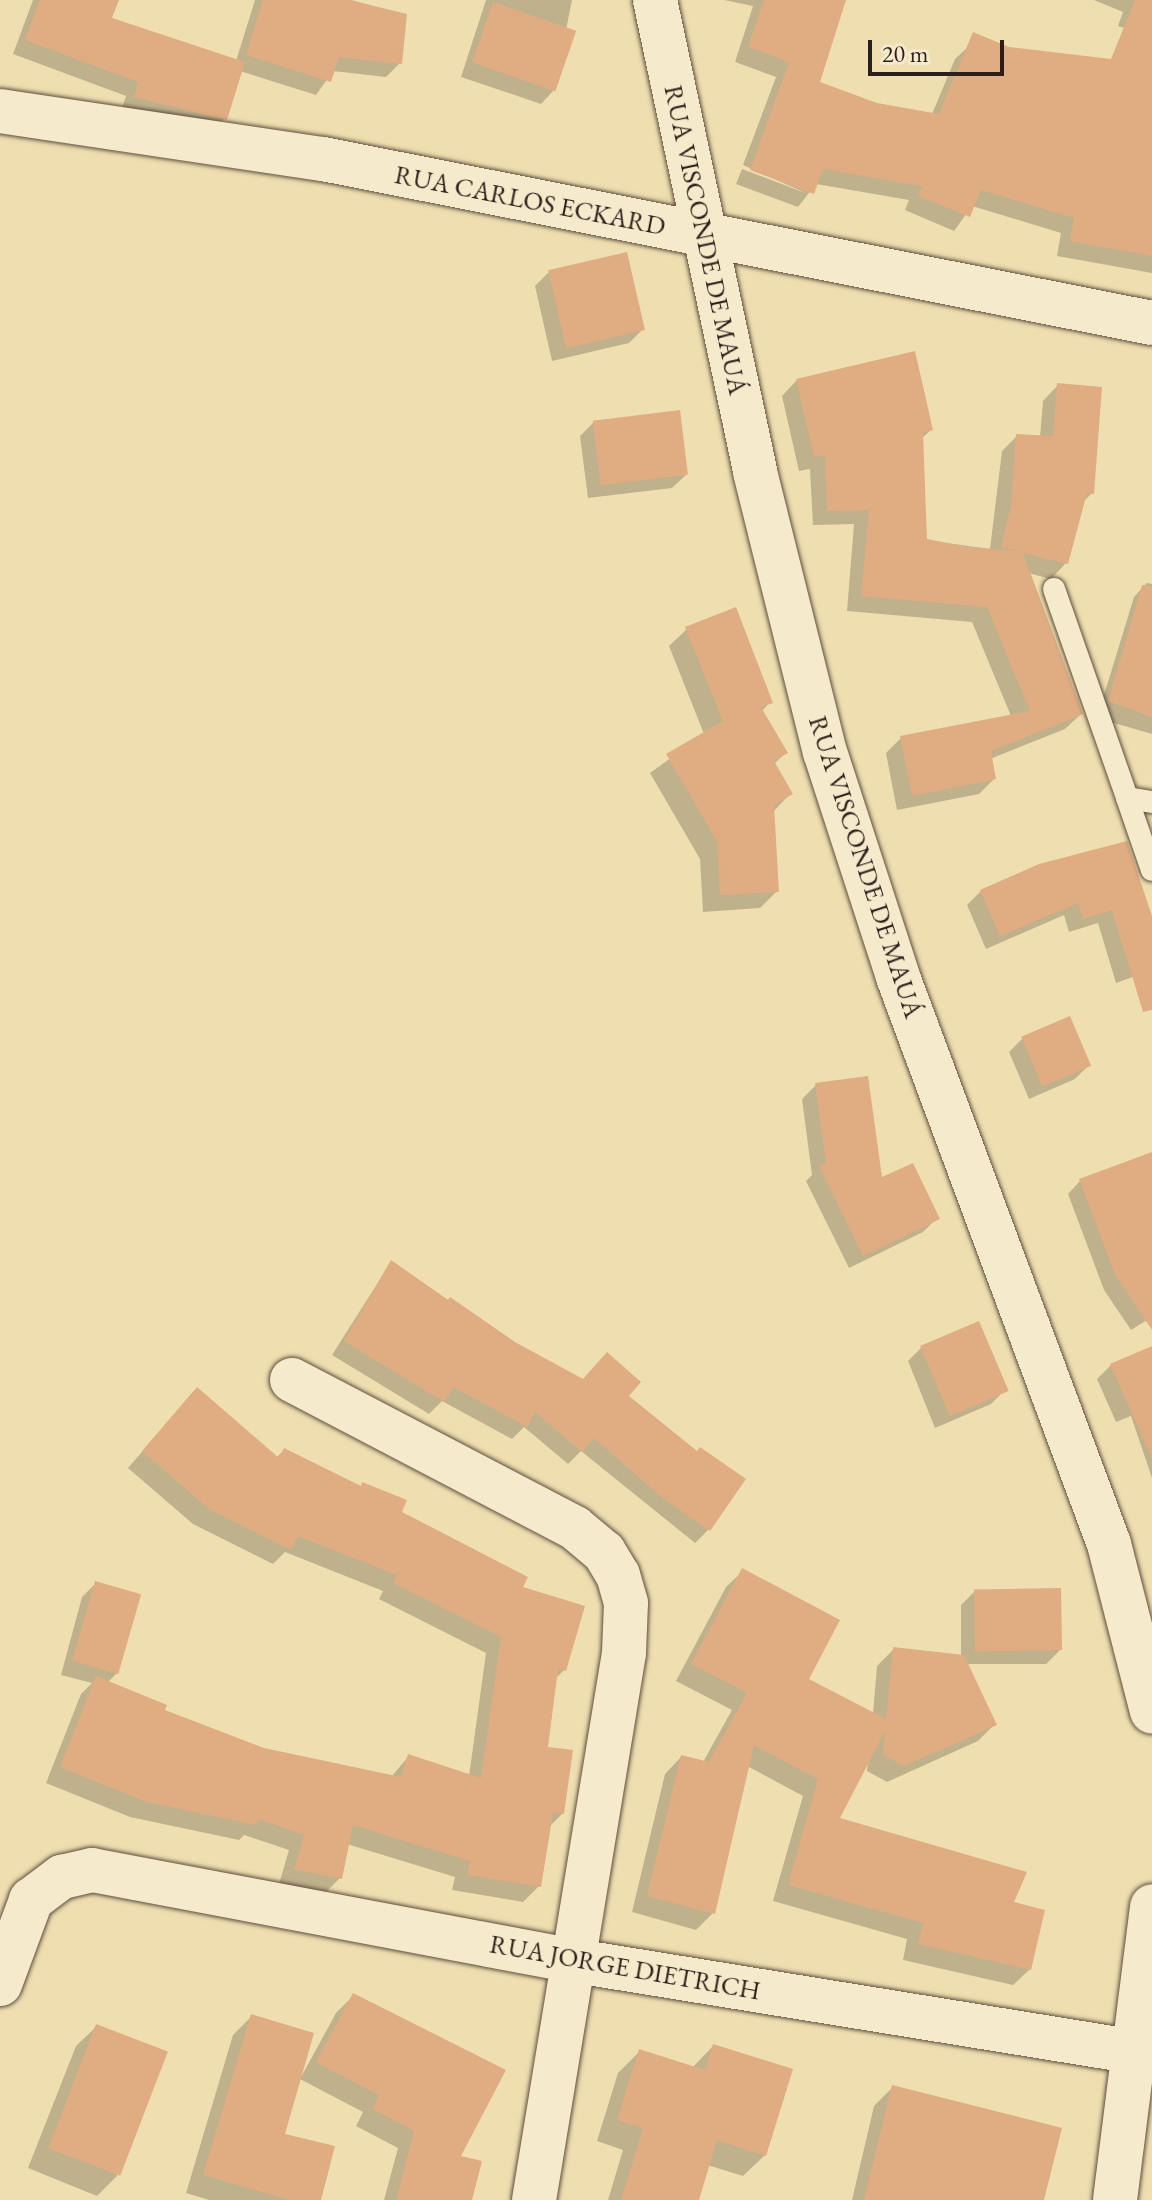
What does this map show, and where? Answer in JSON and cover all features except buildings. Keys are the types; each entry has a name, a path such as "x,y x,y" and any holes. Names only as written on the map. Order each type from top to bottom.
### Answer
{"street":[{"name":"RUA VISCONDE DE MAUÁ","path":"655,0 755,472 825,752 898,977 1109,1544 1152,1712"},
{"name":"RUA CARLOS ECKARD","path":"0,111 323,159 1152,323"},
{"path":"292,1380 575,1528 604,1552 618,1575 626,1603 624,1653 570,1960 534,2200"},
{"name":"RUA JORGE DIETRICH","path":"0,1984 31,1900 62,1877 92,1870 570,1960 1130,2051"},
{"path":"1115,2200 1130,2051 1152,1906"}],"lane":[{"path":"1054,589 1152,870"},
{"path":"1127,798 1152,802"}]}
